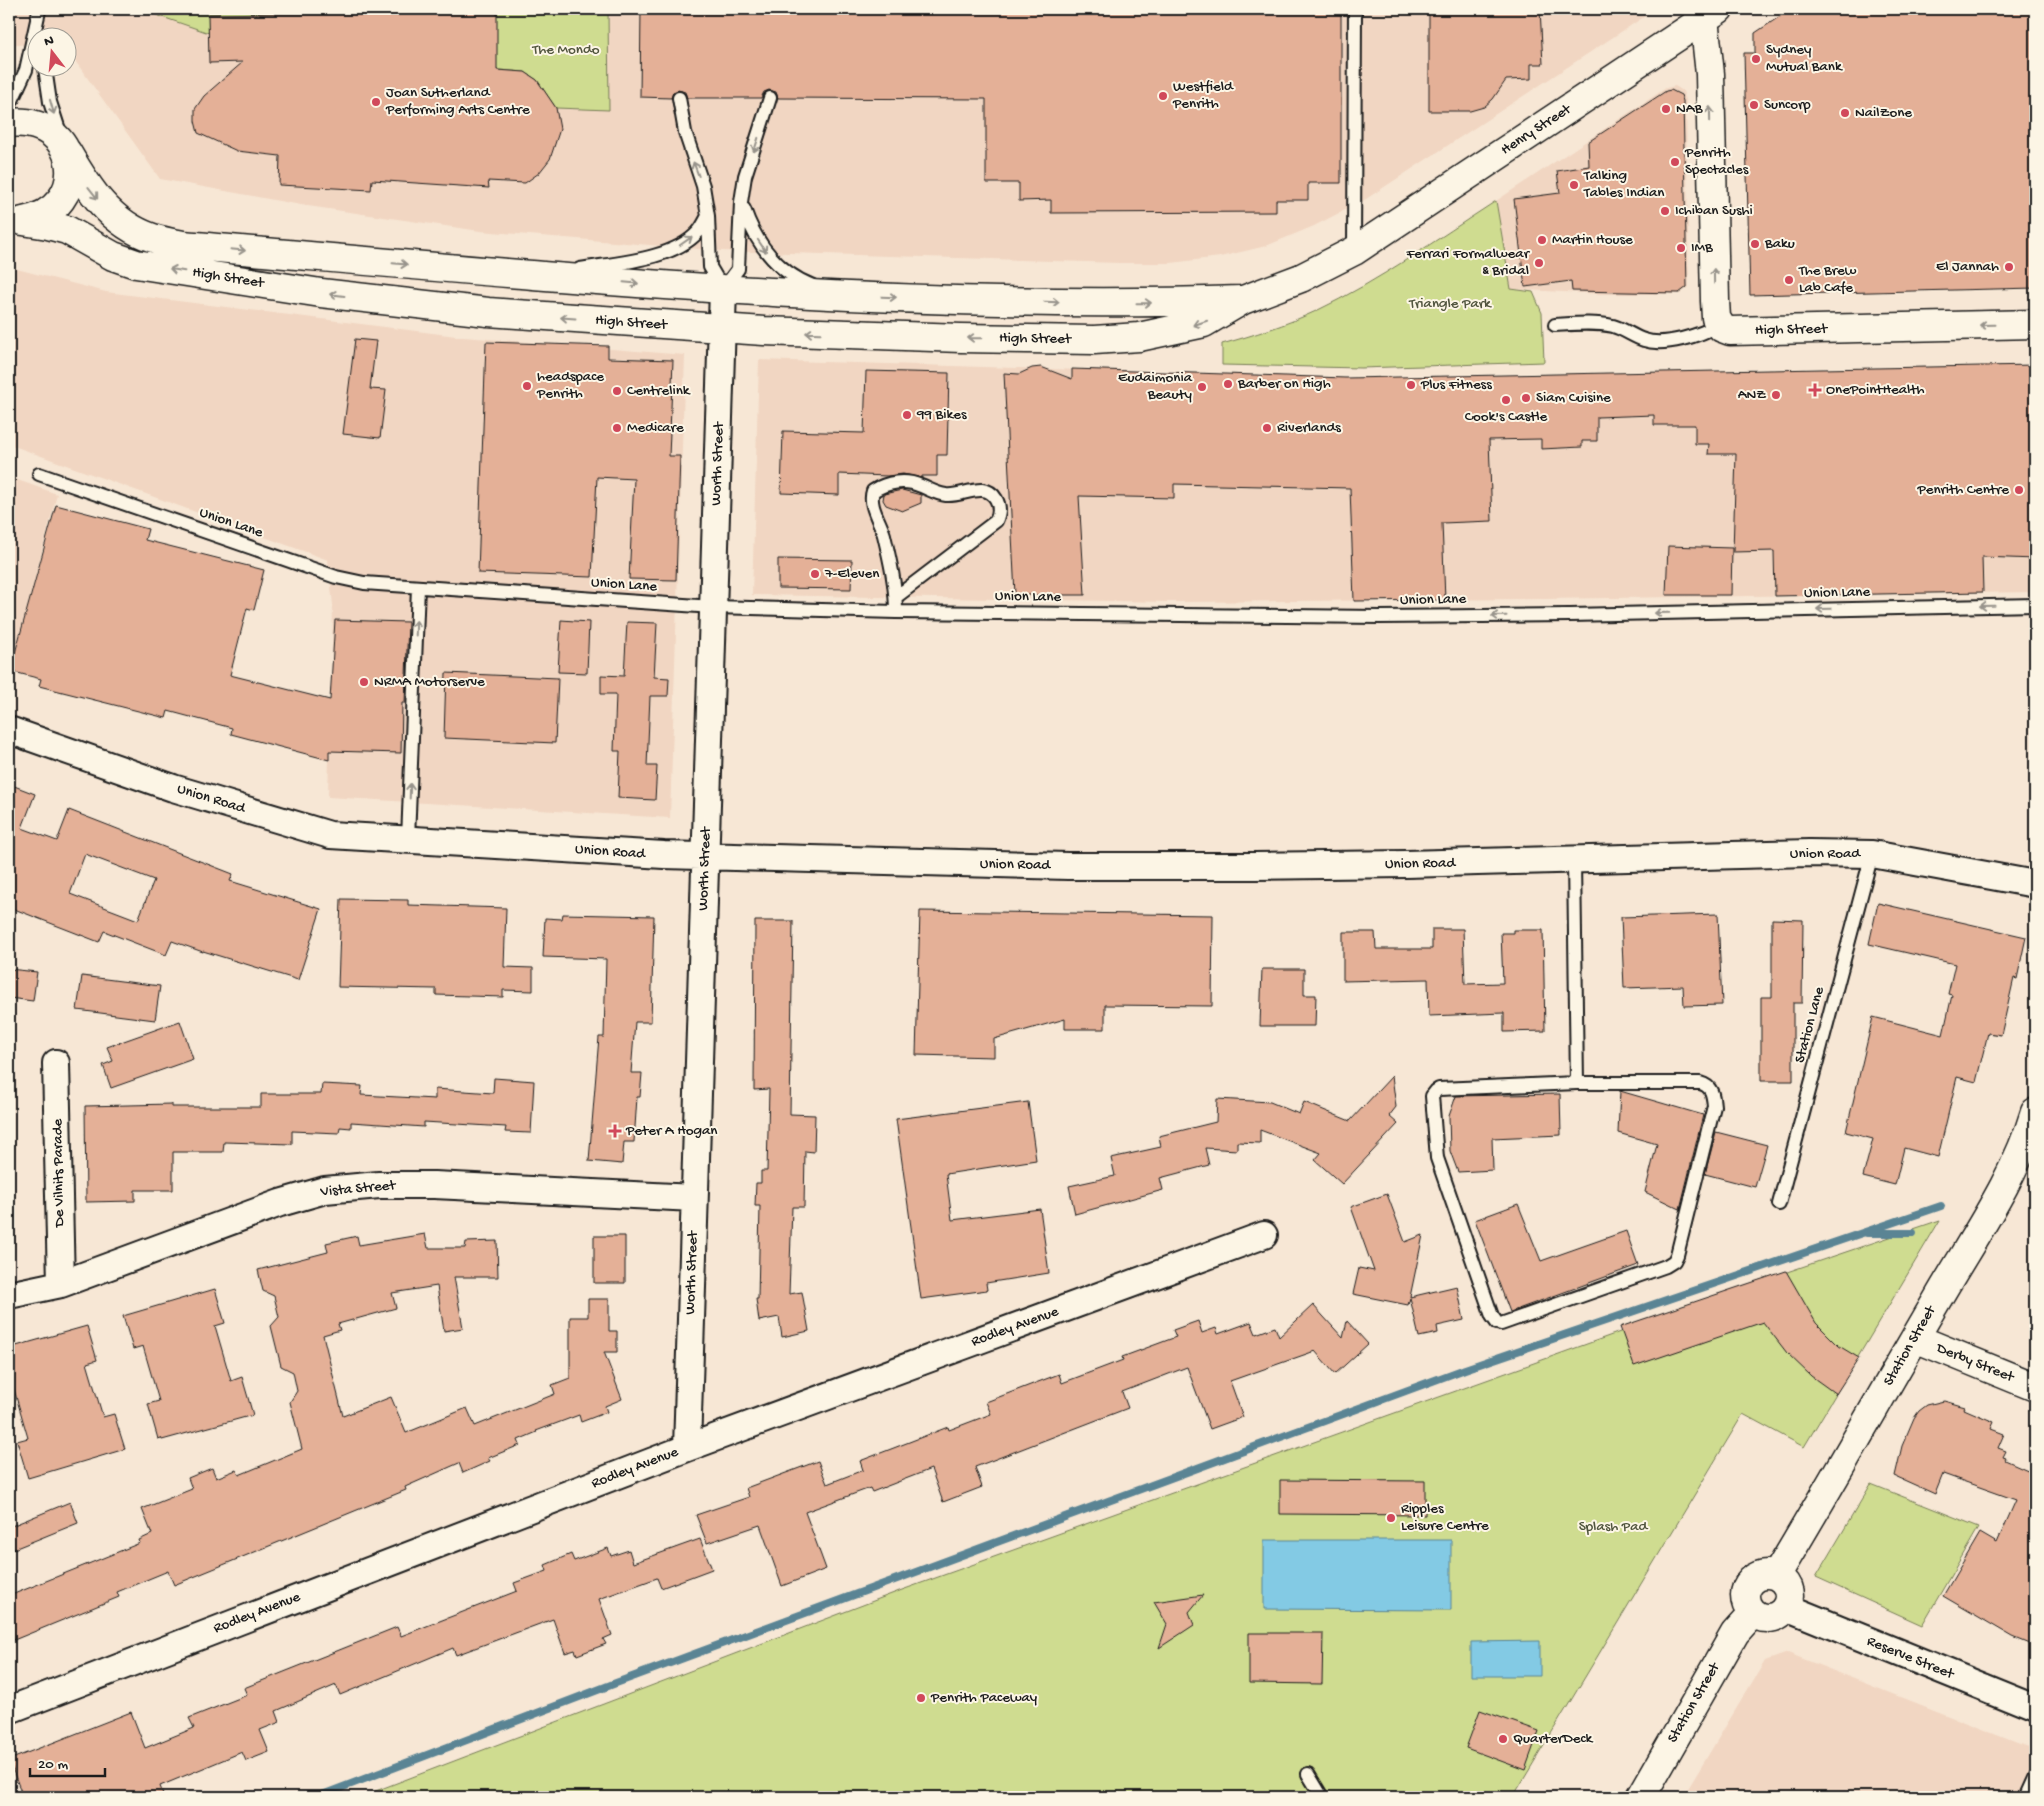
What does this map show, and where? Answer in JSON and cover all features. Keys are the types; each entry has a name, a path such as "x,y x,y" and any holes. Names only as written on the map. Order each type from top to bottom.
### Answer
{"main road":[{"name":"Henry Street","path":"1354,251 1709,12"},
{"path":"1709,12 1715,300 1718,324"},
{"name":"High Street","path":"9,123 34,123 46,128 56,136 85,183 106,210 125,225 151,238 183,245 723,290 840,296 1095,304 1243,300"},
{"path":"16,220 36,219 48,213 59,203 66,192 70,179 70,165 65,149"},
{"name":"High Street","path":"16,220 67,230 113,256 136,264 321,293 488,312 722,329 961,338 1094,340 1138,337 1204,323 1243,300 1301,278 1354,251"},
{"name":"High Street","path":"1718,324 1730,331 2035,324"},
{"name":"Station Street","path":"1776,1576 1830,1487 2011,1174 2027,1139 2035,1112"},
{"name":"Derby Street","path":"1915,1338 2035,1387"},
{"path":"1762,1574 1776,1576 1787,1587 1789,1598 1786,1607 1781,1613 1770,1618 1759,1617 1753,1613 1746,1602 1745,1592 1747,1585 1756,1576 1762,1574"},
{"name":"Station Street","path":"1641,1797 1734,1633 1753,1613"}],"street":[{"name":"Worth Street","path":"688,1448 694,1198 723,290"},
{"name":"Union Road","path":"9,730 173,788 330,835 705,857 1097,866 1254,866 1872,854 2035,884"},
{"name":"De Vilnits Parade","path":"56,1063 61,1284"},
{"name":"Vista Street","path":"9,1295 61,1284 280,1203 325,1190 379,1185 434,1185 694,1198"},
{"name":"Rodley Avenue","path":"9,1710 688,1448 1264,1235"},
{"name":"Reserve Street","path":"1786,1607 2035,1708"}],"lane":[{"path":"1354,9 1354,251"},
{"path":"39,10 41,28"},
{"path":"9,107 26,70 39,10"},
{"path":"46,78 50,102 65,149"},
{"path":"679,98 684,132 703,186 708,216 710,267 723,290 738,269 741,202 745,176 770,98"},
{"path":"741,202 750,228 771,259 803,282 840,296"},
{"path":"538,276 639,259 666,252 684,244 699,232 708,216"},
{"path":"1555,325 1589,324 1614,326 1646,341 1674,341 1706,332 1718,324"},
{"name":"Union Lane","path":"39,474 336,577 364,583 713,607 896,612 1380,617 2035,605"},
{"path":"896,597 996,521 1000,509 994,496 988,490 981,489 961,494 940,494 909,482 887,484 873,491 871,502 884,535 896,597 896,612"},
{"path":"408,839 418,587"},
{"name":"Station Lane","path":"1779,1204 1872,854"},
{"path":"1574,860 1577,1083"},
{"path":"1577,1083 1700,1083 1710,1088 1714,1106 1677,1255 1674,1261 1666,1266 1501,1324 1497,1323 1492,1316 1437,1158 1432,1096 1434,1092 1439,1090 1577,1083"},
{"path":"1308,1774 1322,1797"},
{"path":"2025,1797 2035,1775"}],"shaded area":[{"path":"9,9 1656,9 1366,199 1314,226 1266,246 1220,257 1171,263 722,251 480,231 301,205 160,179 78,65 78,28 28,28 28,45 11,44 9,46"},
{"path":"1675,86 1683,91 1686,100 1689,287 1680,294 1600,294 1511,289 1496,201 1666,88"},
{"path":"9,267 106,292 464,337 685,355 670,818 328,797 333,605 328,560 11,445 9,452"},
{"path":"759,360 1346,378 2035,365 2035,592 1170,602 752,595"},
{"path":"9,477 57,494 9,679"},
{"path":"1788,1653 2035,1750 2035,1797 1683,1797 1765,1661"}],"green space":[{"name":"The Mondo","path":"139,9 608,9 609,110 556,108 537,80 525,72 485,69 497,10 209,14 209,33"},
{"name":"Triangle Park","path":"1496,201 1511,289 1533,292 1542,313 1544,362 1361,368 1222,365 1222,344 1293,321 1339,299 1408,259"},
{"name":"Ripples Leisure Centre","path":"1940,1220 1804,1447 1743,1414 1513,1797 360,1797 902,1590 1790,1271"},
{"path":"1871,1484 1979,1527 1922,1625 1816,1577"}],"water":[{"path":"1264,1540 1451,1540 1451,1610 1264,1609"},
{"path":"1540,1641 1540,1676 1471,1676 1471,1642"}],"building":[{"name":"Westfield Penrith","path":"641,9 1341,9 1341,183 1308,183 1308,200 1276,200 1276,212 1051,213 1051,200 1019,201 1019,183 986,183 986,99 778,98 776,92 769,90 764,92 761,98 687,98 685,92 678,90 673,92 671,98 640,97"},
{"path":"1429,9 1540,9 1543,64 1531,64 1531,79 1506,80 1493,99 1484,107 1470,111 1429,111"},
{"path":"1791,9 2035,9 2035,288 1750,295 1744,53 1755,53 1755,33"},
{"name":"Joan Sutherland Performing Arts Centre","path":"497,10 497,70 525,72 537,80 556,108 560,129 550,159 539,173 525,183 488,181 489,188 372,180 371,190 279,185 280,156 237,151 198,133 195,109 204,96 243,62 209,63 208,14"},
{"path":"1671,90 1681,95 1683,101 1687,287 1679,293 1572,291 1571,281 1525,287 1514,199 1560,193 1557,171 1589,166 1588,142 1666,91"},
{"path":"355,339 376,341 370,389 386,390 380,438 343,434"},
{"path":"486,342 608,346 608,358 673,360 669,456 680,456 676,580 629,579 634,479 597,477 592,577 478,573"},
{"path":"2035,365 2035,559 1982,557 1983,592 1775,596 1774,551 1733,552 1736,454 1708,454 1709,444 1695,444 1695,425 1654,425 1654,415 1597,417 1597,441 1582,441 1582,447 1541,449 1541,439 1489,440 1492,521 1442,523 1445,600 1354,601 1350,488 1174,484 1174,498 1079,496 1085,595 1015,595 1004,373 1019,374 1032,368 1041,367 1072,379 1072,369 1346,378"},
{"path":"866,371 949,373 947,455 937,455 937,476 922,476 922,478 903,474 887,476 839,474 839,495 781,493 783,431 864,433"},
{"path":"902,490 921,495 921,503 902,511 886,505 883,500 884,494"},
{"path":"56,505 148,529 145,540 264,570 254,610 247,608 230,675 330,700 335,620 408,622 405,703 402,703 401,753 329,751 329,760 231,734 232,728 168,711 166,718 39,686 41,679 10,671"},
{"path":"1668,546 1732,548 1731,595 1666,595"},
{"name":"7-Eleven","path":"778,559 852,560 851,589 778,588"},
{"path":"561,620 589,622 587,673 558,672"},
{"path":"627,622 657,623 654,677 669,678 668,696 650,696 647,766 657,766 655,800 618,798 620,751 614,751 616,694 601,694 601,675 624,676"},
{"path":"446,673 558,678 555,743 444,738"},
{"path":"9,784 35,794 22,828 57,841 69,810 233,874 230,881 321,909 298,980 172,941 166,955 104,931 99,942 9,907","holes":["85,854 154,880 138,920 70,894"]},
{"path":"341,899 408,900 408,905 506,908 504,967 533,968 533,991 503,990 503,997 436,995 436,989 338,987"},
{"path":"1878,903 2026,937 2017,979 2014,978 2001,1035 1988,1033 1976,1082 1957,1077 1938,1157 1904,1148 1895,1185 1863,1177 1873,1139 1846,1132 1873,1017 1943,1035 1952,995 1948,994 1955,964 1869,944"},
{"path":"920,911 1213,915 1212,1006 1105,1005 1105,1029 1065,1029 1065,1019 994,1039 994,1057 916,1055"},
{"path":"563,914 654,916 651,1022 635,1022 631,1073 642,1073 640,1097 637,1097 634,1142 624,1142 622,1164 589,1161 599,1037 604,1037 606,959 543,957 545,918 562,919"},
{"path":"1718,914 1722,1005 1684,1006 1683,986 1624,988 1621,917"},
{"path":"1772,919 1803,920 1802,1003 1793,1003 1793,1081 1761,1081 1761,997 1772,997"},
{"path":"755,921 793,921 790,1114 815,1115 814,1152 805,1151 804,1207 792,1207 789,1294 802,1292 809,1331 782,1337 779,1317 759,1321 756,1299 758,1299 760,1206 755,1206 756,1183 761,1183 761,1171 767,1171 769,1089 754,1090"},
{"path":"1432,929 1463,929 1465,984 1503,983 1501,933 1513,933 1513,930 1543,930 1545,1031 1504,1032 1504,1013 1429,1016 1428,979 1343,981 1343,932 1375,932 1376,949 1432,949"},
{"path":"9,969 37,972 33,1001 9,998"},
{"path":"1262,969 1304,969 1304,995 1316,995 1315,1026 1260,1026"},
{"path":"82,976 160,986 155,1020 77,1010"},
{"path":"180,1021 193,1059 111,1088 103,1065 113,1061 107,1047"},
{"path":"1392,1076 1396,1107 1389,1116 1398,1124 1342,1184 1315,1160 1321,1153 1260,1130 1260,1143 1237,1142 1237,1150 1205,1148 1209,1165 1160,1178 1163,1190 1075,1214 1069,1186 1115,1176 1111,1158 1161,1147 1159,1136 1216,1122 1217,1099 1270,1102 1299,1114 1304,1102 1350,1121"},
{"path":"494,1078 534,1081 531,1133 505,1132 506,1127 424,1122 424,1127 351,1122 351,1128 340,1127 339,1133 292,1131 292,1144 224,1142 223,1152 173,1152 173,1190 135,1190 135,1201 86,1202 85,1106 172,1104 172,1107 261,1107 261,1094 321,1094 322,1084 362,1086 361,1095 435,1099 435,1089 493,1093"},
{"path":"1620,1091 1703,1115 1680,1209 1645,1192 1657,1144 1618,1133"},
{"path":"1560,1094 1561,1135 1492,1138 1493,1170 1458,1172 1450,1151 1449,1116 1456,1096"},
{"path":"1028,1102 1036,1160 946,1174 952,1220 1040,1209 1049,1273 986,1283 987,1290 921,1299 896,1119"},
{"path":"1716,1132 1767,1145 1755,1187 1705,1174"},
{"path":"1387,1194 1405,1242 1423,1235 1410,1297 1457,1286 1464,1320 1437,1326 1438,1333 1419,1337 1410,1298 1408,1305 1353,1294 1359,1268 1374,1271 1351,1207"},
{"path":"1518,1204 1541,1261 1626,1231 1638,1265 1510,1312 1475,1220"},
{"path":"425,1234 428,1248 465,1248 466,1242 497,1241 498,1277 454,1277 463,1328 444,1331 437,1286 392,1293 396,1308 338,1324 340,1330 323,1335 343,1416 391,1397 406,1433 467,1408 475,1426 555,1394 552,1385 570,1378 570,1317 588,1317 588,1299 609,1299 609,1331 617,1331 617,1352 604,1352 622,1399 605,1406 607,1412 581,1422 579,1415 536,1431 518,1440 520,1445 488,1458 490,1461 463,1473 459,1463 405,1487 406,1490 174,1585 168,1571 117,1592 119,1597 9,1642 9,1596 140,1543 139,1540 152,1534 142,1509 192,1489 188,1478 212,1468 216,1478 236,1470 239,1475 302,1449 290,1402 297,1391 293,1372 281,1366 271,1326 279,1317 274,1296 263,1291 258,1270 328,1252 326,1243 357,1236 359,1245"},
{"path":"594,1236 625,1236 625,1283 594,1283"},
{"path":"1786,1271 1816,1323 1839,1346 1859,1358 1836,1394 1811,1376 1787,1353 1763,1322 1634,1366 1620,1327"},
{"path":"215,1289 225,1323 215,1326 231,1381 242,1377 253,1415 162,1440 161,1438 158,1439 148,1404 159,1401 143,1346 133,1349 123,1316"},
{"path":"1313,1305 1343,1338 1347,1321 1368,1344 1335,1374 1315,1351 1230,1381 1243,1417 1210,1429 1187,1367 1122,1392 1128,1408 975,1467 982,1487 943,1502 931,1469 872,1492 870,1488 805,1512 826,1569 782,1586 760,1525 707,1543 696,1515 749,1497 746,1488 818,1461 827,1484 863,1470 860,1461 948,1427 949,1430 991,1414 986,1402 1059,1374 1062,1383 1123,1360 1122,1357 1176,1337 1173,1330 1198,1321 1202,1333 1216,1328 1218,1334 1251,1322 1256,1334 1275,1327 1279,1337"},
{"path":"87,1326 97,1360 87,1363 103,1417 114,1414 125,1449 28,1478 17,1441 28,1438 13,1386 9,1387 9,1348"},
{"path":"1944,1401 1965,1407 1964,1409 1994,1422 1991,1429 2004,1434 1998,1448 2006,1451 2003,1457 2006,1458 2005,1460 2030,1471 2035,1459 2035,1646 2013,1637 1943,1596 1980,1533 1997,1543 2016,1500 1943,1474 1935,1494 1895,1476 1902,1446 1914,1418 1927,1405"},
{"path":"1280,1480 1425,1481 1425,1515 1280,1514"},
{"path":"70,1502 78,1523 9,1551 9,1527"},
{"path":"700,1539 712,1569 661,1588 657,1578 599,1599 612,1635 603,1639 606,1644 577,1655 575,1650 565,1653 553,1619 456,1655 453,1648 340,1695 336,1685 276,1711 280,1722 260,1730 269,1752 246,1761 242,1752 160,1786 164,1797 23,1797 9,1760 131,1712 145,1748 194,1728 189,1718 247,1695 244,1688 397,1627 401,1636 517,1591 514,1583 547,1571 545,1565 571,1554 574,1561 608,1548 611,1556 629,1550 633,1563"},
{"path":"1203,1595 1189,1612 1194,1625 1159,1648 1167,1624 1154,1602"},
{"path":"1249,1633 1323,1633 1322,1684 1249,1683"},
{"name":"QuarterDeck","path":"1480,1710 1539,1731 1525,1770 1466,1748"}],"waterway":[{"path":"317,1797 616,1683 1465,1369 1941,1206"},
{"path":"1867,1233 1913,1233"}],"place":[{"name":"Sydney Mutual Bank","path":"1756,59"},
{"name":"Westfield Penrith","path":"1163,96"},
{"name":"Joan Sutherland Performing Arts Centre","path":"376,102"},
{"name":"Suncorp","path":"1754,105"},
{"name":"NAB","path":"1666,109"},
{"name":"NailZone","path":"1845,113"},
{"name":"Penrith Spectacles","path":"1675,162"},
{"name":"Talking Tables Indian","path":"1574,185"},
{"name":"Ichiban Sushi","path":"1665,211"},
{"name":"Martin House","path":"1542,240"},
{"name":"Baku","path":"1755,244"},
{"name":"IMB","path":"1681,248"},
{"name":"Ferrari Formalwear & Bridal","path":"1539,263"},
{"name":"El Jannah","path":"2009,267"},
{"name":"The Brew Lab Cafe","path":"1789,280"},
{"name":"Barber on High","path":"1228,384"},
{"name":"Plus Fitness","path":"1411,385"},
{"name":"headspace Penrith","path":"527,386"},
{"name":"Eudaimonia Beauty","path":"1202,387"},
{"name":"OnePointHealth","path":"1815,390"},
{"name":"Centrelink","path":"617,391"},
{"name":"ANZ","path":"1776,395"},
{"name":"Siam Cuisine","path":"1526,398"},
{"name":"Cook's Castle","path":"1506,400"},
{"name":"99 Bikes","path":"907,415"},
{"name":"Medicare","path":"617,428"},
{"name":"Riverlands","path":"1267,428"},
{"name":"Penrith Centre","path":"2019,490"},
{"name":"7-Eleven","path":"815,574"},
{"name":"NRMA Motorserve","path":"364,682"},
{"name":"Peter A Hogan","path":"615,1131"},
{"name":"Ripples Leisure Centre","path":"1391,1518"},
{"name":"Penrith Paceway","path":"921,1698"},
{"name":"QuarterDeck","path":"1503,1739"}],"park label":[{"name":"Splash Pad","path":"1613,1527"}]}
